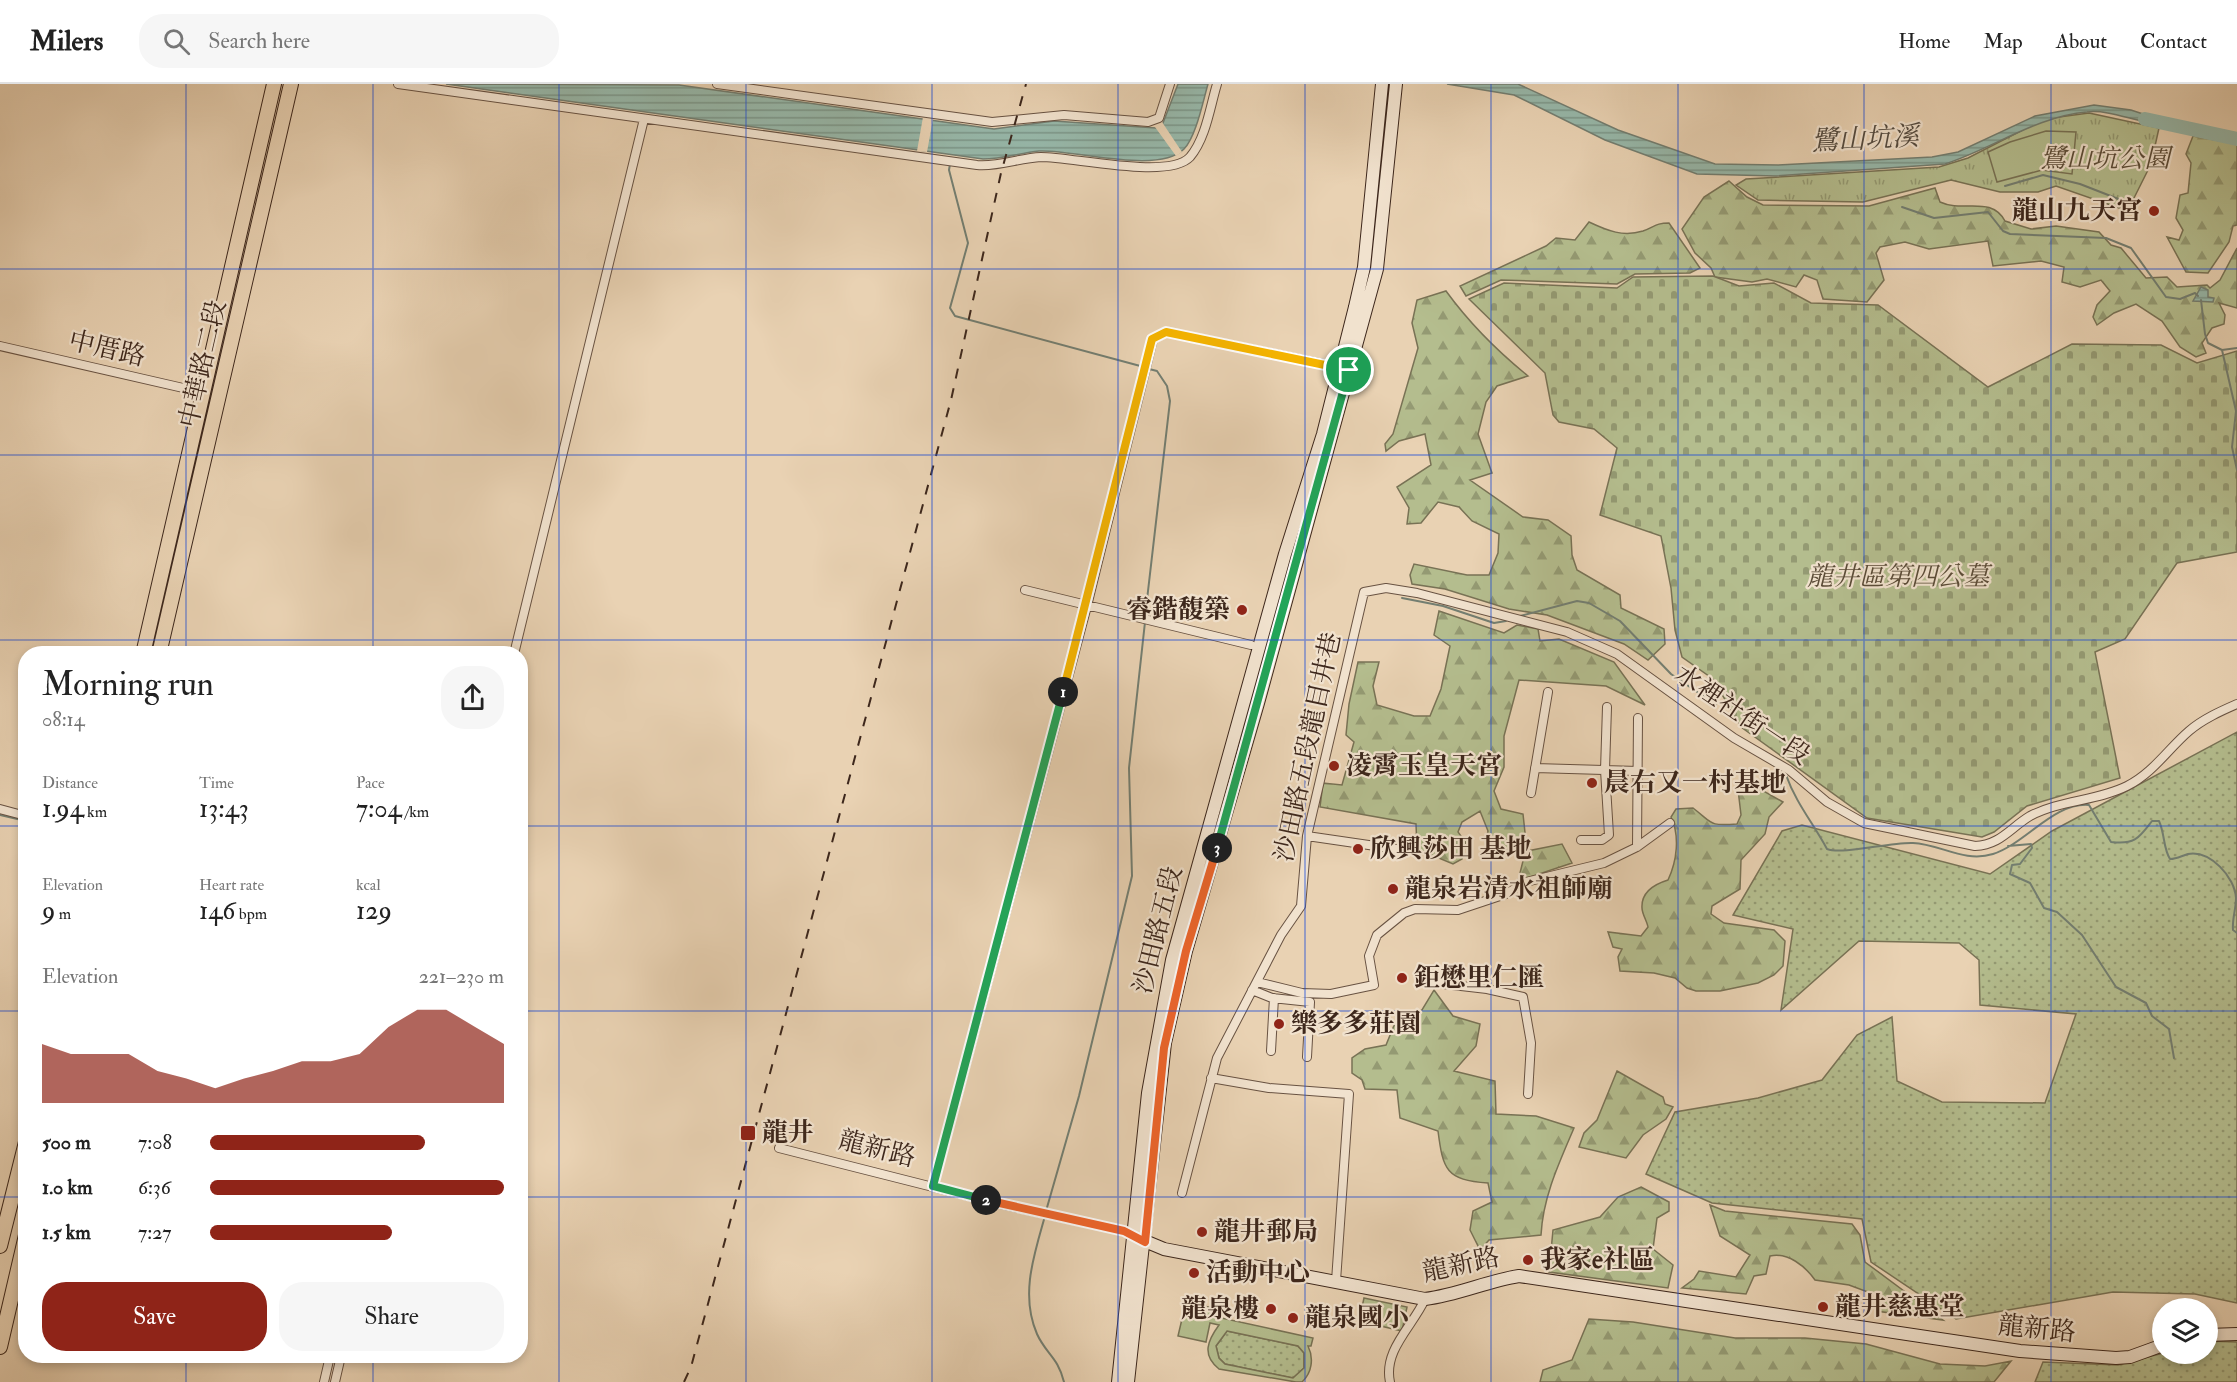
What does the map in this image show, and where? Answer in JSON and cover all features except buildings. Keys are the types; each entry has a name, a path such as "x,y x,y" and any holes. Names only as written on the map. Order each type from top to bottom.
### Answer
{"main road":[{"name":"中華路二段","path":"145,646 205,393 274,84"},
{"name":"中華路二段","path":"161,646 291,84"},
{"path":"173,524 189,528"},
{"path":"0,1246 18,1174"},
{"path":"0,1347 18,1269"}],"street":[{"path":"398,84 984,166 1041,158 1151,168 1175,165 1189,157 1198,142 1217,84"},
{"path":"717,84 987,121 1057,116 1152,122 1159,118 1170,84"},
{"name":"沙田路五段","path":"1128,1382 1139,1239 1140,1156 1161,1042 1172,960 1200,855 1256,696 1322,486 1364,267 1382,84"},
{"name":"沙田路五段","path":"1257,648 1301,500 1377,269 1396,84"},
{"path":"516,646 644,119"},
{"path":"933,1186 1087,606 1152,339 1166,332 1344,369"},
{"name":"中厝路","path":"0,346 205,393"},
{"path":"1322,486 1314,477 1323,434"},
{"name":"沙田路五段","path":"1299,554 1308,503 1301,500"},
{"name":"水裡社街一段","path":"1364,592 1386,588 1417,593 1567,632 1617,654 1734,738 1789,770 1827,802 1864,823 1975,846 1988,845 2000,840 2029,817 2055,805 2126,786 2149,771 2189,730 2237,704"},
{"path":"1025,590 1267,651 1256,696 1266,710 1265,697 1275,657 1277,628"},
{"name":"沙田路五段龍目井巷","path":"1254,986 1281,935 1298,911 1307,836 1364,592"},
{"path":"1531,793 1548,692"},
{"name":"沙田路五段","path":"1161,1042 1214,859 1256,696"},
{"path":"1581,840 1606,839 1608,836 1605,770 1607,707"},
{"path":"1637,847 1638,718"},
{"path":"1535,768 1638,771"},
{"path":"0,809 18,814"},
{"path":"1254,986 1302,993 1331,994 1374,985 1369,956 1377,935 1404,913 1415,909 1458,910 1506,894 1526,882 1604,863 1637,847 1670,823"},
{"path":"1307,836 1396,849"},
{"path":"1200,855 1214,859"},
{"path":"1435,983 1487,988 1523,997 1525,1023 1530,1028 1528,1094"},
{"path":"1254,986 1274,998 1312,1004 1307,1057"},
{"path":"1182,1193 1211,1078 1222,1045 1254,986"},
{"path":"1271,1051 1274,998"},
{"path":"1211,1078 1269,1088 1349,1094 1336,1281"},
{"name":"龍新路","path":"779,1148 1124,1231 1164,1248 1425,1299 1456,1294 1498,1279 1519,1276 2020,1351 2116,1358 2130,1357 2152,1349"},
{"name":"沙田路五段","path":"1118,1382 1139,1239"},
{"path":"1390,1382 1390,1357 1417,1317 1425,1299"},
{"path":"2218,1335 2237,1334"},
{"path":"324,1382 328,1363"},
{"path":"334,1382 339,1363"}],"green space":[{"name":"鷺山坑公園","path":"2089,113 2159,128 2151,164 2131,204 2119,208 2056,186 2038,192 2000,192 1951,180 1863,202 1758,200 1736,185 1746,179 1939,167 1968,158 2044,119"},
{"path":"2046,131 2076,132 2072,174 2042,170 1997,182 1988,152 2010,142"},
{"path":"2193,136 2237,144 2237,225 2233,226 2229,242 2208,273 2186,272 2167,237 2179,240 2183,230 2176,218 2180,195 2188,193 2191,163 2186,154"},
{"path":"1729,181 1747,197 1763,205 1869,206 1935,188 1940,202 1958,206 1984,206 1999,213 2005,221 2031,229 2056,226 2099,232 2111,245 2121,248 2146,278 2167,277 2177,287 2207,285 2210,288 2220,280 2237,248 2237,308 2219,303 2225,315 2224,324 2212,328 2202,343 2206,353 2196,357 2180,347 2162,321 2136,304 2114,313 2097,325 2093,317 2097,305 2110,291 2101,280 2080,287 2062,282 2064,267 2041,261 1993,266 1988,241 1929,249 1905,242 1880,247 1876,253 1884,280 1867,302 1823,299 1817,280 1804,275 1796,287 1767,279 1752,282 1715,277 1711,268 1695,253 1682,229 1704,197"},
{"path":"1589,222 1622,233 1636,233 1669,223 1700,268 1690,273 1635,274 1617,284 1501,280 1466,296 1460,286 1546,246 1556,238 1575,240"},
{"name":"龍井區第四公墓","path":"1713,276 1739,286 1774,283 1811,303 1878,305 1988,387 2072,344 2161,345 2197,363 2237,351 2237,552 2177,563 2125,639 2095,652 2120,778 2027,806 1994,832 1982,837 1867,818 1741,727 1713,679 1682,657 1675,630 1671,588 1661,536 1600,515 1617,448 1594,429 1559,422 1553,415 1545,373 1469,299 1504,283 1617,288 1633,277"},
{"path":"1446,291 1484,336 1528,376 1497,386 1486,402 1478,434 1492,473 1470,480 1523,517 1548,520 1571,536 1572,555 1577,570 1620,595 1621,608 1664,629 1665,644 1648,660 1624,644 1547,615 1509,609 1445,589 1412,584 1410,575 1414,564 1467,575 1489,575 1498,553 1499,534 1472,521 1459,507 1438,502 1421,523 1407,524 1409,508 1397,487 1431,465 1425,434 1399,441 1386,451 1385,444 1393,434 1418,348 1412,323 1417,300"},
{"path":"1439,611 1504,633 1517,625 1538,629 1540,641 1559,639 1614,662 1645,705 1606,686 1519,680 1504,736 1504,767 1494,791 1501,809 1523,814 1527,851 1562,844 1572,863 1518,881 1524,857 1495,844 1485,844 1488,831 1480,811 1462,822 1458,832 1466,843 1462,859 1453,864 1417,849 1416,824 1320,807 1323,783 1342,785 1354,742 1346,735 1349,704 1358,662 1379,662 1373,686 1377,705 1414,716 1430,716 1441,689 1450,646 1434,635"},
{"path":"2237,732 2237,1303 2195,1294 2113,1292 1956,1319 1871,1262 1862,1219 1712,1203 1646,1174 1675,1112 1758,1098 1822,1080 1857,1035 1892,1017 1897,1081 1942,1102 2045,1103 2076,1014 1980,1005 1979,960 1959,943 1859,941 1781,1010 1793,929 1733,915 1782,831 1802,825 1990,874 2052,831"},
{"path":"1749,778 1758,788 1783,802 1769,817 1765,834 1741,860 1740,889 1712,906 1711,914 1724,923 1774,930 1785,941 1783,966 1774,975 1758,983 1720,991 1696,991 1687,988 1675,978 1654,973 1620,971 1618,957 1622,949 1613,947 1608,932 1641,936 1648,927 1642,910 1642,902 1646,893 1668,880 1671,873 1675,857 1676,832 1671,817 1676,809 1693,808 1712,823 1737,824 1741,815 1737,781"},
{"path":"1434,990 1453,1016 1480,1024 1476,1046 1454,1071 1495,1081 1496,1114 1536,1116 1574,1128 1548,1194 1541,1235 1489,1240 1480,1250 1470,1230 1473,1211 1492,1202 1488,1183 1474,1182 1455,1176 1445,1164 1438,1131 1400,1118 1397,1090 1365,1089 1362,1080 1352,1073 1352,1058 1365,1049 1386,1045 1395,1023 1422,1010"},
{"path":"1617,1071 1663,1097 1665,1104 1673,1107 1666,1119 1643,1135 1626,1158 1579,1147 1584,1133 1597,1120"},
{"path":"1641,1187 1669,1202 1669,1211 1657,1218 1653,1249 1673,1265 1668,1288 1549,1272 1553,1230 1600,1217 1618,1197"},
{"path":"1710,1205 1725,1211 1852,1224 1860,1235 1865,1262 1943,1320 1876,1311 1876,1295 1849,1285 1815,1280 1796,1261 1777,1255 1770,1256 1766,1274 1754,1276 1746,1294 1682,1288 1694,1279 1699,1271 1736,1277 1750,1255 1720,1236"},
{"path":"1364,1298 1407,1307 1402,1331 1359,1321"},
{"path":"1186,1302 1213,1308 1212,1316 1313,1338 1311,1346 1308,1346 1311,1365 1302,1382 1219,1369 1210,1358 1208,1347 1219,1325 1210,1323 1206,1342 1178,1336","holes":["1227,1331 1298,1346 1304,1353 1304,1368 1293,1378 1225,1364 1219,1358 1216,1346"]},
{"path":"1589,1319 1633,1322 1735,1338 1805,1338 1866,1344 1940,1364 1985,1366 2011,1361 1994,1382 1540,1382 1543,1370 1572,1360"},
{"path":"1227,1331 1298,1346 1304,1353 1304,1368 1293,1378 1225,1364 1219,1358 1216,1346"},
{"path":"2218,1341 2237,1342 2237,1382 2035,1382 2043,1362 2118,1365 2152,1356 2152,1364 2218,1364"}],"shaded area":[{"path":"446,84 679,85 994,129 1054,121 1156,128 1163,123 1178,84 1208,84 1196,128 1184,149 1172,156 1136,161 1054,151 983,159"},
{"path":"1447,84 1518,84 1618,130 1715,164 1778,165 1932,157 1958,152 2035,116 2094,105 2131,110 2155,118 2163,124 2106,113 2087,112 2032,126 1945,164 1776,176 1697,174 1605,140 1514,95"},
{"path":"2201,287 2208,290 2208,297 2214,298 2213,302 2193,301"}],"pier":[{"path":"923,117 933,119 927,152 917,151"},
{"path":"1162,122 1182,152 1176,156 1155,127"}],"waterway":[{"name":"鷺山坑溪","path":"2145,119 2237,139"},
{"path":"950,164 949,170 968,243 950,308 955,316 1144,367"},
{"path":"2005,186 2043,175 2080,184 2121,200 2123,214"},
{"path":"1902,207 1934,218 1988,212 2003,231 2010,234 2106,238 2131,248 2166,297 2180,299 2195,293 2198,296"},
{"path":"2201,300 2208,343 2222,350 2237,348"},
{"path":"2222,350 2236,411 2232,447 2237,470"},
{"path":"1145,617 1170,401 1167,386 1157,371 1149,369"},
{"path":"1402,598 1443,606 1494,623 1506,621"},
{"path":"1520,616 1577,601 1589,603 1620,621 1671,674 1716,705"},
{"path":"1046,1211 1079,1096 1132,876 1129,768 1145,622"},
{"path":"1786,775 1800,804 1827,849 1834,850 1913,843 1933,846 1962,855 1982,856 2005,849 2052,817 2076,806 2089,805 2111,842 2119,843 2136,839 2152,821 2159,821 2170,859 2188,854 2205,856 2226,874 2235,890 2233,930 2237,933"},
{"path":"0,815 18,819"},
{"path":"2008,846 2031,844 2032,848 2020,864 2012,865 2010,874 2030,883 2044,908 2057,912 2082,935 2116,987 2146,1003 2152,1016 2169,1029 2174,1058"},
{"path":"1045,1216 1030,1275 1030,1305 1037,1334 1059,1367 1064,1382"}],"railway":[{"path":"684,1382 691,1367 951,400 1001,173 1026,84"}],"place":[{"name":"龍山九天宮","path":"2154,211"},
{"name":"睿鍇馥築","path":"1242,610"},
{"name":"凌霄玉皇天宮","path":"1334,766"},
{"name":"晨右又一村基地","path":"1592,783"},
{"name":"欣興莎田 基地","path":"1358,849"},
{"name":"龍泉岩清水祖師廟","path":"1393,889"},
{"name":"鉅懋里仁匯","path":"1402,978"},
{"name":"樂多多莊園","path":"1279,1024"},
{"name":"龍井","path":"748,1133"},
{"name":"龍井郵局","path":"1202,1232"},
{"name":"我家e社區","path":"1528,1260"},
{"name":"活動中心","path":"1194,1273"},
{"name":"龍井慈惠堂","path":"1823,1307"},
{"name":"龍泉樓","path":"1271,1309"},
{"name":"龍泉國小","path":"1293,1318"}],"route":[{"path":"1166,332 1349,370 1258,704 1178,983 1164,1048 1145,1242 1124,1231 996,1203 933,1186 1087,606 1152,339 1166,332"}]}
